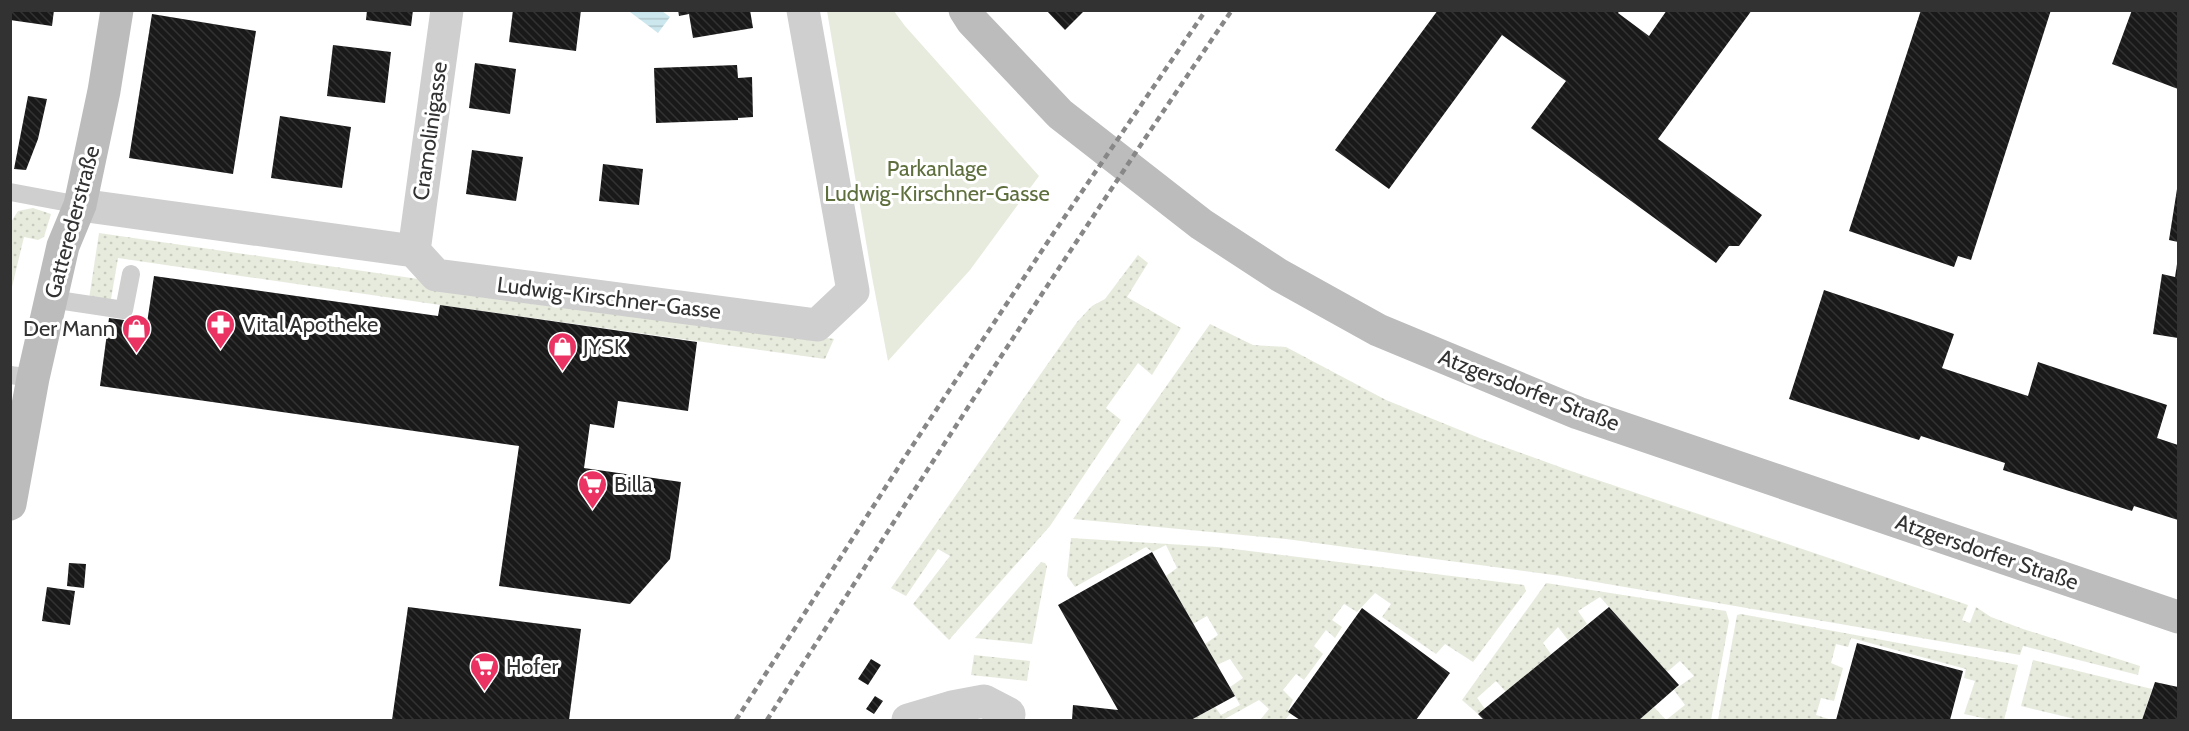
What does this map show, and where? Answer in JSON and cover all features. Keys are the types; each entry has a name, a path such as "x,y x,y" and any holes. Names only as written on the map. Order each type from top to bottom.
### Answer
{"street":[{"name":"Gatterederstraße","path":"10,504 22,376 51,299 63,246 80,205 104,91 117,10"},
{"name":"Cramolinigasse","path":"414,251 447,10"},
{"name":"Ludwig-Kirschner-Gasse","path":"414,251 436,275 818,325 853,291 803,10"},
{"name":"Atzgersdorfer Straße","path":"965,10 972,21 1060,114 1201,224 1278,275 1378,330 1578,413 2178,617"},
{"path":"80,205 414,251"},
{"path":"908,720 952,714 984,701 1009,714 1008,720"}],"lane":[{"path":"10,192 80,205"},
{"path":"51,299 124,310 131,274"}],"green space":[{"name":"Parkanlage Ludwig-Kirschner-Gasse","path":"827,11 894,11 1039,176 970,270 888,361 872,277"},
{"path":"33,208 51,214 44,237 38,240 24,237 11,291 11,222 18,211"},
{"path":"99,233 834,339 825,359 118,258 111,299 89,299"},
{"path":"1138,255 1148,263 1127,297 1181,328 1152,375 1138,363 1106,408 1121,420 1050,526 949,640 913,604 950,556 938,549 906,596 891,588 1077,322 1092,306 1105,299"},
{"path":"1210,324 1253,345 1286,347 1386,400 1482,439 1968,605 1962,620 1970,623 1976,607 1991,617 2023,629 2140,666 2138,675 2023,646 2020,655 1561,576 1286,539 1073,519"},
{"path":"1071,538 1217,547 1524,585 1526,591 1473,662 1445,644 1436,654 1382,617 1391,604 1375,593 1357,612 1344,604 1332,620 1342,627 1335,638 1326,630 1314,646 1323,654 1304,680 1296,674 1283,690 1293,700 1288,711 1290,714 1285,720 1260,720 1269,709 1259,700 1223,720 1191,720 1215,707 1221,715 1240,705 1230,687 1243,678 1230,659 1217,665 1205,644 1218,635 1207,616 1193,624 1166,576 1177,568 1166,545 1152,552 1146,547 1075,587 1067,576"},
{"path":"1041,562 1047,566 1032,644 975,638"},
{"path":"1546,583 1726,611 1729,621 1711,720 1666,720 1685,705 1674,690 1694,676 1680,661 1667,672 1600,597 1578,611 1587,624 1568,640 1558,627 1543,643 1551,654 1506,692 1496,681 1477,698 1485,709 1478,714 1462,700"},
{"path":"1737,615 2018,665 2004,720 1964,714 1975,681 1964,678 1966,669 1851,638 1848,647 1836,644 1831,663 1843,668 1834,701 1821,698 1816,715 1828,720 1718,720"},
{"path":"974,655 1030,661 1027,681 971,675"},
{"path":"2033,660 2152,689 2142,720 2079,720 2021,706"},
{"path":"1654,707 1666,720 1639,720"}],"water":[{"path":"631,11 662,11 670,17 658,33"}],"building":[{"path":"10,10 54,10 52,26 10,20"},
{"path":"367,10 413,10 411,26 366,20"},
{"path":"513,10 581,10 576,51 509,42"},
{"path":"678,10 750,10 753,28 693,38 689,14 679,16"},
{"path":"1046,10 1085,10 1065,30"},
{"path":"1438,10 1620,10 1618,13 1649,36 1667,10 1752,10 1658,139 1762,215 1739,246 1729,246 1716,263 1531,128 1566,81 1502,35 1389,189 1335,150"},
{"path":"1921,10 2051,10 1971,260 1958,256 1954,267 1849,231"},
{"path":"2132,10 2178,10 2178,89 2112,64"},
{"path":"152,14 256,31 233,174 129,158"},
{"path":"333,45 391,52 385,103 327,96"},
{"path":"475,63 516,69 510,114 469,108"},
{"path":"737,65 738,78 752,77 753,117 738,118 738,120 656,123 654,68"},
{"path":"28,96 47,99 38,139 26,170 14,169"},
{"path":"280,116 351,127 342,188 271,178"},
{"path":"472,150 523,157 516,201 466,194"},
{"path":"603,164 643,169 639,205 599,201"},
{"path":"2178,189 2178,242 2169,240"},
{"path":"2177,264 2178,338 2153,334 2162,274 2175,277"},
{"path":"154,276 438,316 440,305 697,342 688,411 618,401 614,428 590,424 584,468 681,482 670,559 630,604 499,586 519,446 100,386 109,318 147,323"},
{"path":"1824,290 1954,334 1942,368 2028,396 2038,362 2167,405 2157,438 2178,445 2178,520 2134,506 2132,511 2003,470 2005,463 1921,436 1919,440 1789,399"},
{"path":"1152,552 1235,696 1191,720 1072,720 1073,705 1118,710 1058,605"},
{"path":"69,563 86,564 84,588 67,586"},
{"path":"47,587 75,591 70,625 42,621"},
{"name":"Hofer","path":"408,607 581,629 569,720 392,720"},
{"path":"1609,607 1679,685 1639,720 1484,720 1478,714"},
{"path":"1362,608 1450,673 1416,720 1300,720 1288,712"},
{"path":"1857,643 1963,671 1950,720 1836,720"},
{"path":"871,659 881,665 868,685 858,679"},
{"path":"2155,682 2178,687 2178,720 2142,720"},
{"path":"875,696 883,701 874,714 866,709"}],"railway":[{"path":"736,720 905,457 1206,10"},
{"path":"767,720 939,452 1232,10"}],"place":[{"name":"Vital Apotheke","path":"221,350"},
{"name":"Der Mann","path":"136,354"},
{"name":"JYSK","path":"562,372"},
{"name":"Billa","path":"593,510"},
{"name":"Hofer","path":"485,692"}]}
